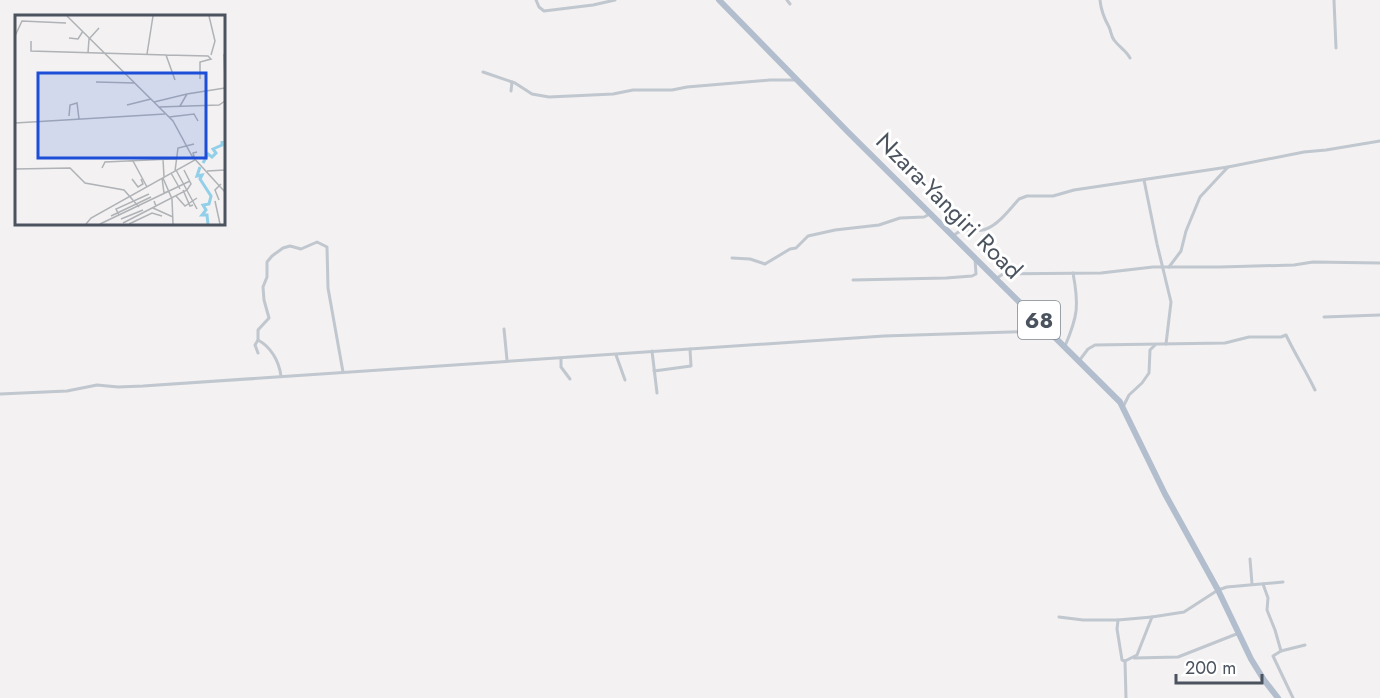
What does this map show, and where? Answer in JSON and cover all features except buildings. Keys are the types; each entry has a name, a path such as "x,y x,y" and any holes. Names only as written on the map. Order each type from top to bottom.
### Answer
{"main road":[{"name":"Nzara-Yangiri Road","path":"719,0 1114,395 1123,407 1251,658 1276,697"}],"street":[{"path":"536,0 544,11 615,0"},
{"path":"1100,0 1101,11 1110,28 1112,38 1130,58"},
{"path":"1334,0 1336,48"},
{"path":"483,72 512,82 532,93 549,97 613,94 633,90 672,90 770,80 799,81"},
{"path":"511,91 512,82"},
{"path":"954,235 960,231 986,229 1024,197 1053,196 1074,190 1380,141"},
{"path":"1166,267 1180,251 1202,195 1228,167"},
{"path":"1144,180 1157,244 1166,267 1172,302 1166,344"},
{"path":"732,258 750,259 765,264 790,249 796,248 808,236 879,225 900,218 924,217 931,212"},
{"path":"258,353 255,345 258,340 258,330 269,318 263,287 267,277 267,262 283,248 290,246 301,249 321,242 327,247 328,288 343,372"},
{"path":"853,279 972,276 976,274 976,257"},
{"path":"997,278 1007,274 1101,273 1166,267 1294,265 1313,262 1380,263"},
{"path":"1065,346 1076,320 1077,297 1073,273"},
{"path":"1324,316 1380,315"},
{"path":"0,394 67,391 97,385 142,386 420,369 444,364 478,365 507,360 561,359 598,354 616,355 884,336 1041,332 1046,327"},
{"path":"504,329 507,360"},
{"path":"1080,361 1095,345 1225,343 1249,337 1281,338 1286,335 1315,390"},
{"path":"258,340 272,351 281,376"},
{"path":"1123,407 1129,395 1142,383 1149,372 1149,344"},
{"path":"1150,350 1156,344"},
{"path":"654,370 691,366 690,349"},
{"path":"652,351 657,393"},
{"path":"616,355 625,380"},
{"path":"561,359 561,367 570,379"},
{"path":"1250,559 1252,584"},
{"path":"1059,617 1118,620 1184,612 1218,590 1235,585 1282,582"},
{"path":"1263,584 1268,598 1267,610 1281,651"},
{"path":"1125,661 1137,655 1152,617"},
{"path":"1118,620 1117,629 1122,660 1125,661 1125,698"},
{"path":"1132,658 1178,657 1239,633"},
{"path":"1293,698 1273,657 1281,651 1305,645"}]}
